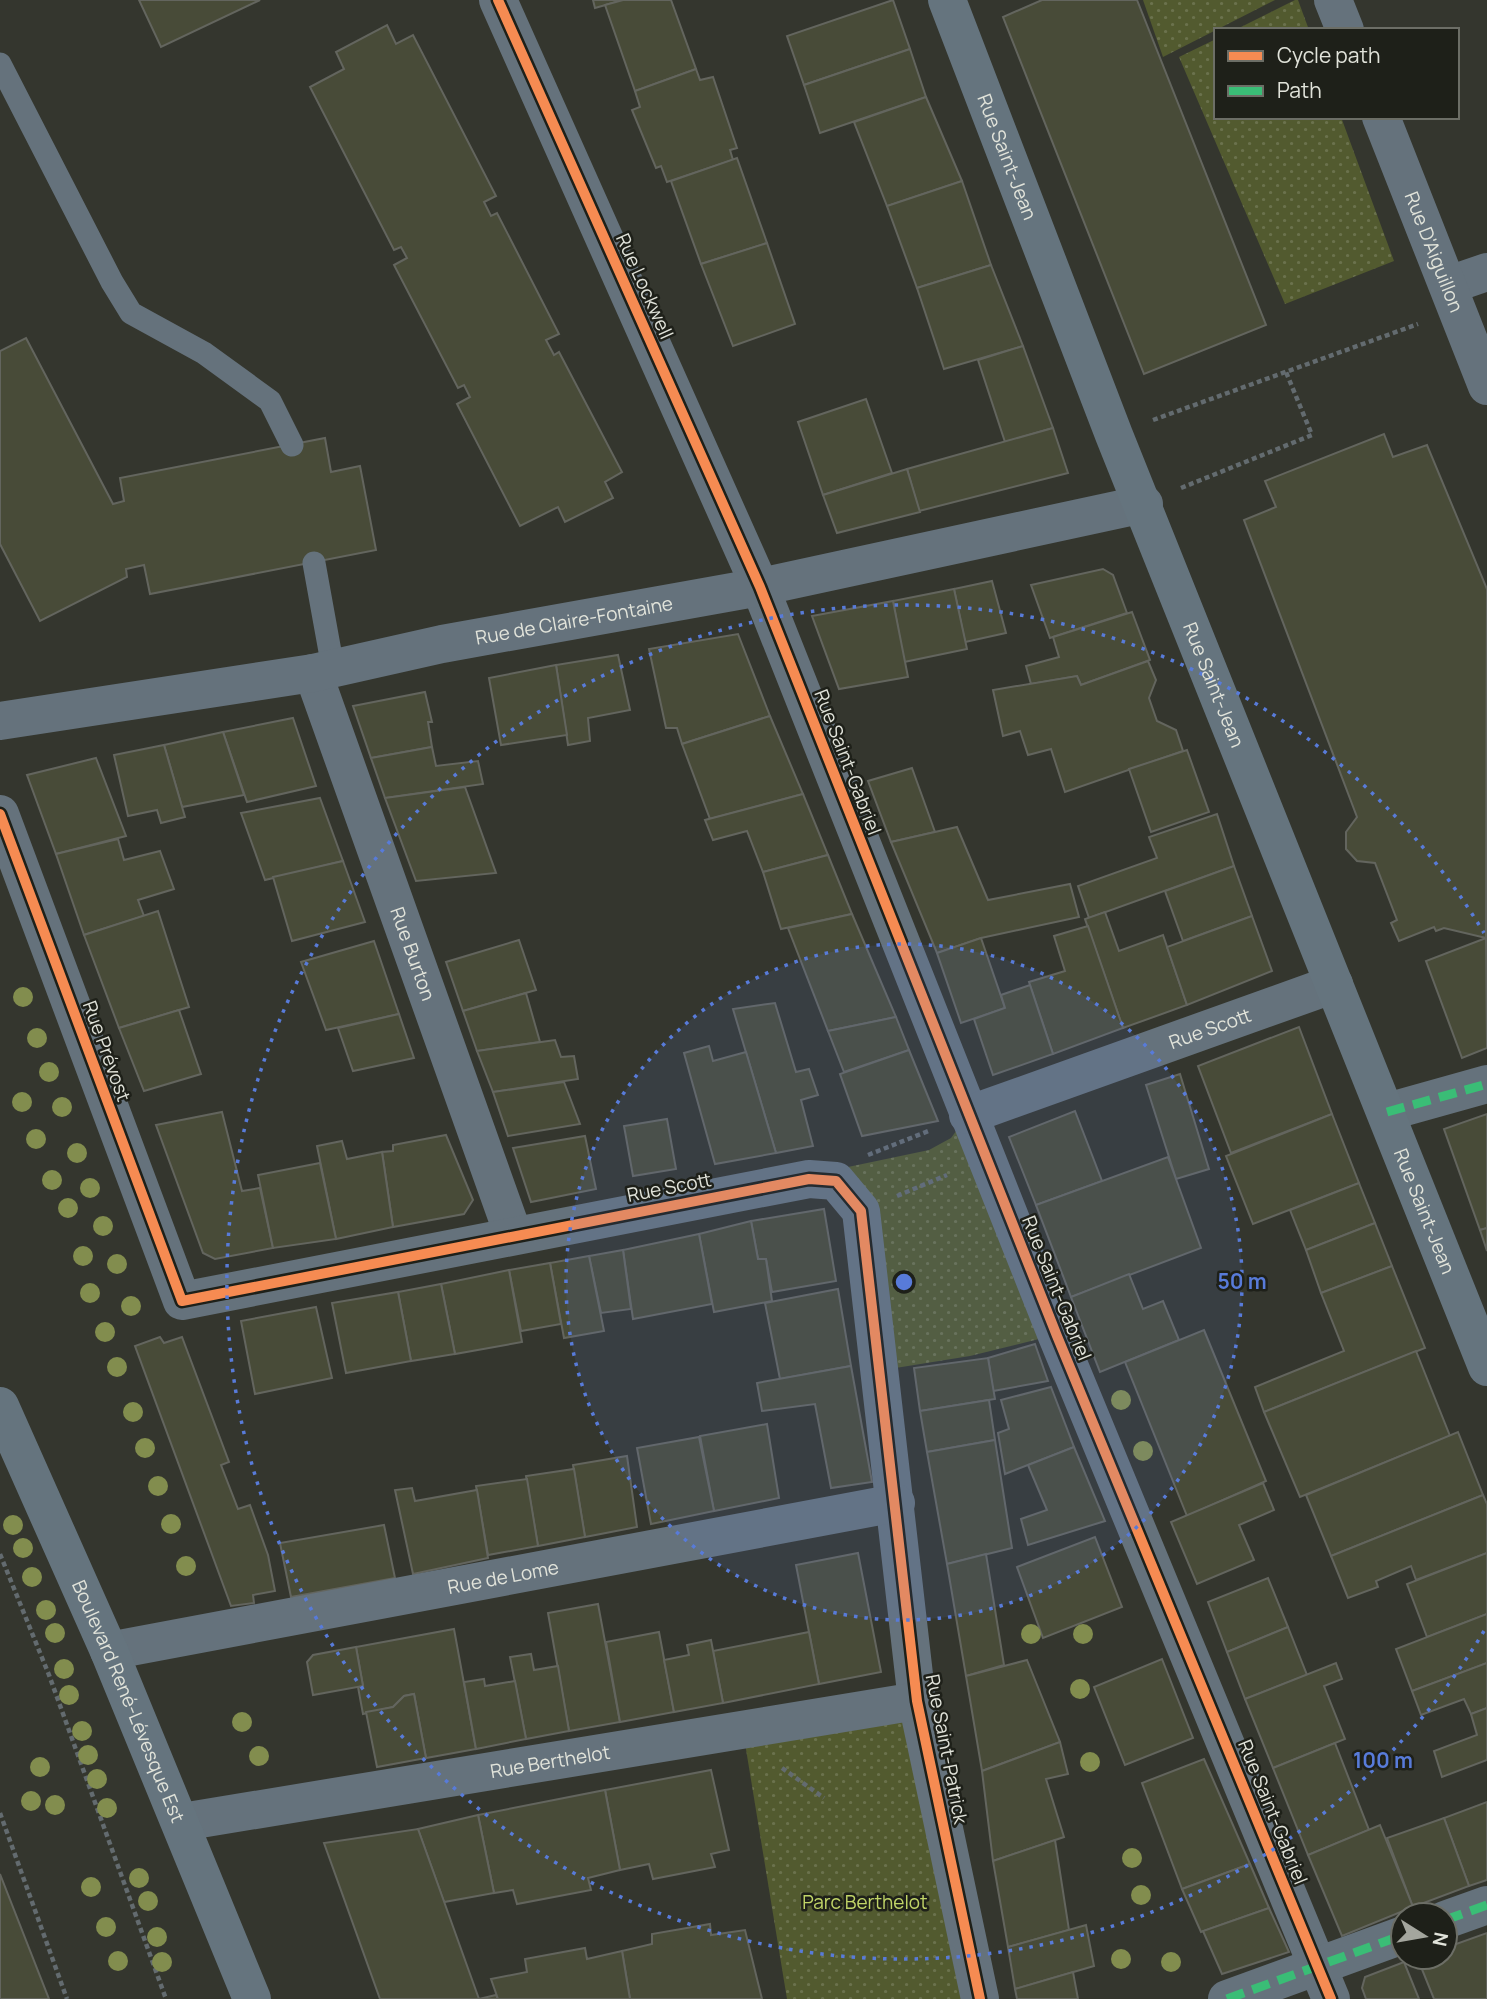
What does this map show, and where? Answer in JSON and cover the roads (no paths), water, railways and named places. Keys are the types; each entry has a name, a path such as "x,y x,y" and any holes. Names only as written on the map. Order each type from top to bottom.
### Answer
{"main road":[{"name":"Rue Saint-Jean","path":"947,0 1114,435 1159,498 1334,984 1487,1367"},
{"name":"Boulevard René-Lévesque Est","path":"0,1406 182,1822 252,1999"}],"street":[{"name":"Rue Lockwell","path":"498,0 760,587"},
{"path":"1334,0 1344,28"},
{"name":"Rue D'Aiguillon","path":"1382,119 1487,386"},
{"path":"1449,285 1487,272"},
{"name":"Rue de Claire-Fontaine","path":"0,721 323,670 442,644 760,587 1159,498"},
{"name":"Rue Saint-Gabriel","path":"760,587 968,1115 1325,1983"},
{"name":"Rue Burton","path":"323,670 513,1234"},
{"name":"Rue Prévost","path":"0,814 182,1301"},
{"name":"Rue Scott","path":"968,1115 1334,984"},
{"path":"1387,1112 1487,1084"},
{"name":"Rue Scott","path":"182,1301 513,1234 808,1179 836,1181 861,1211 896,1503"},
{"name":"Rue de Lome","path":"109,1651 896,1503"},
{"name":"Rue Saint-Patrick","path":"896,1503 917,1701 980,1999"},
{"name":"Rue Berthelot","path":"182,1822 917,1701"},
{"path":"1459,1915 1487,1905"},
{"path":"1227,1999 1325,1983 1389,1944"}],"lane":[{"path":"0,64 112,282 131,313 204,353 270,401 292,445"},
{"path":"314,562 323,670"}],"park label":[{"name":"Parc Berthelot","path":"865,1902"}]}
